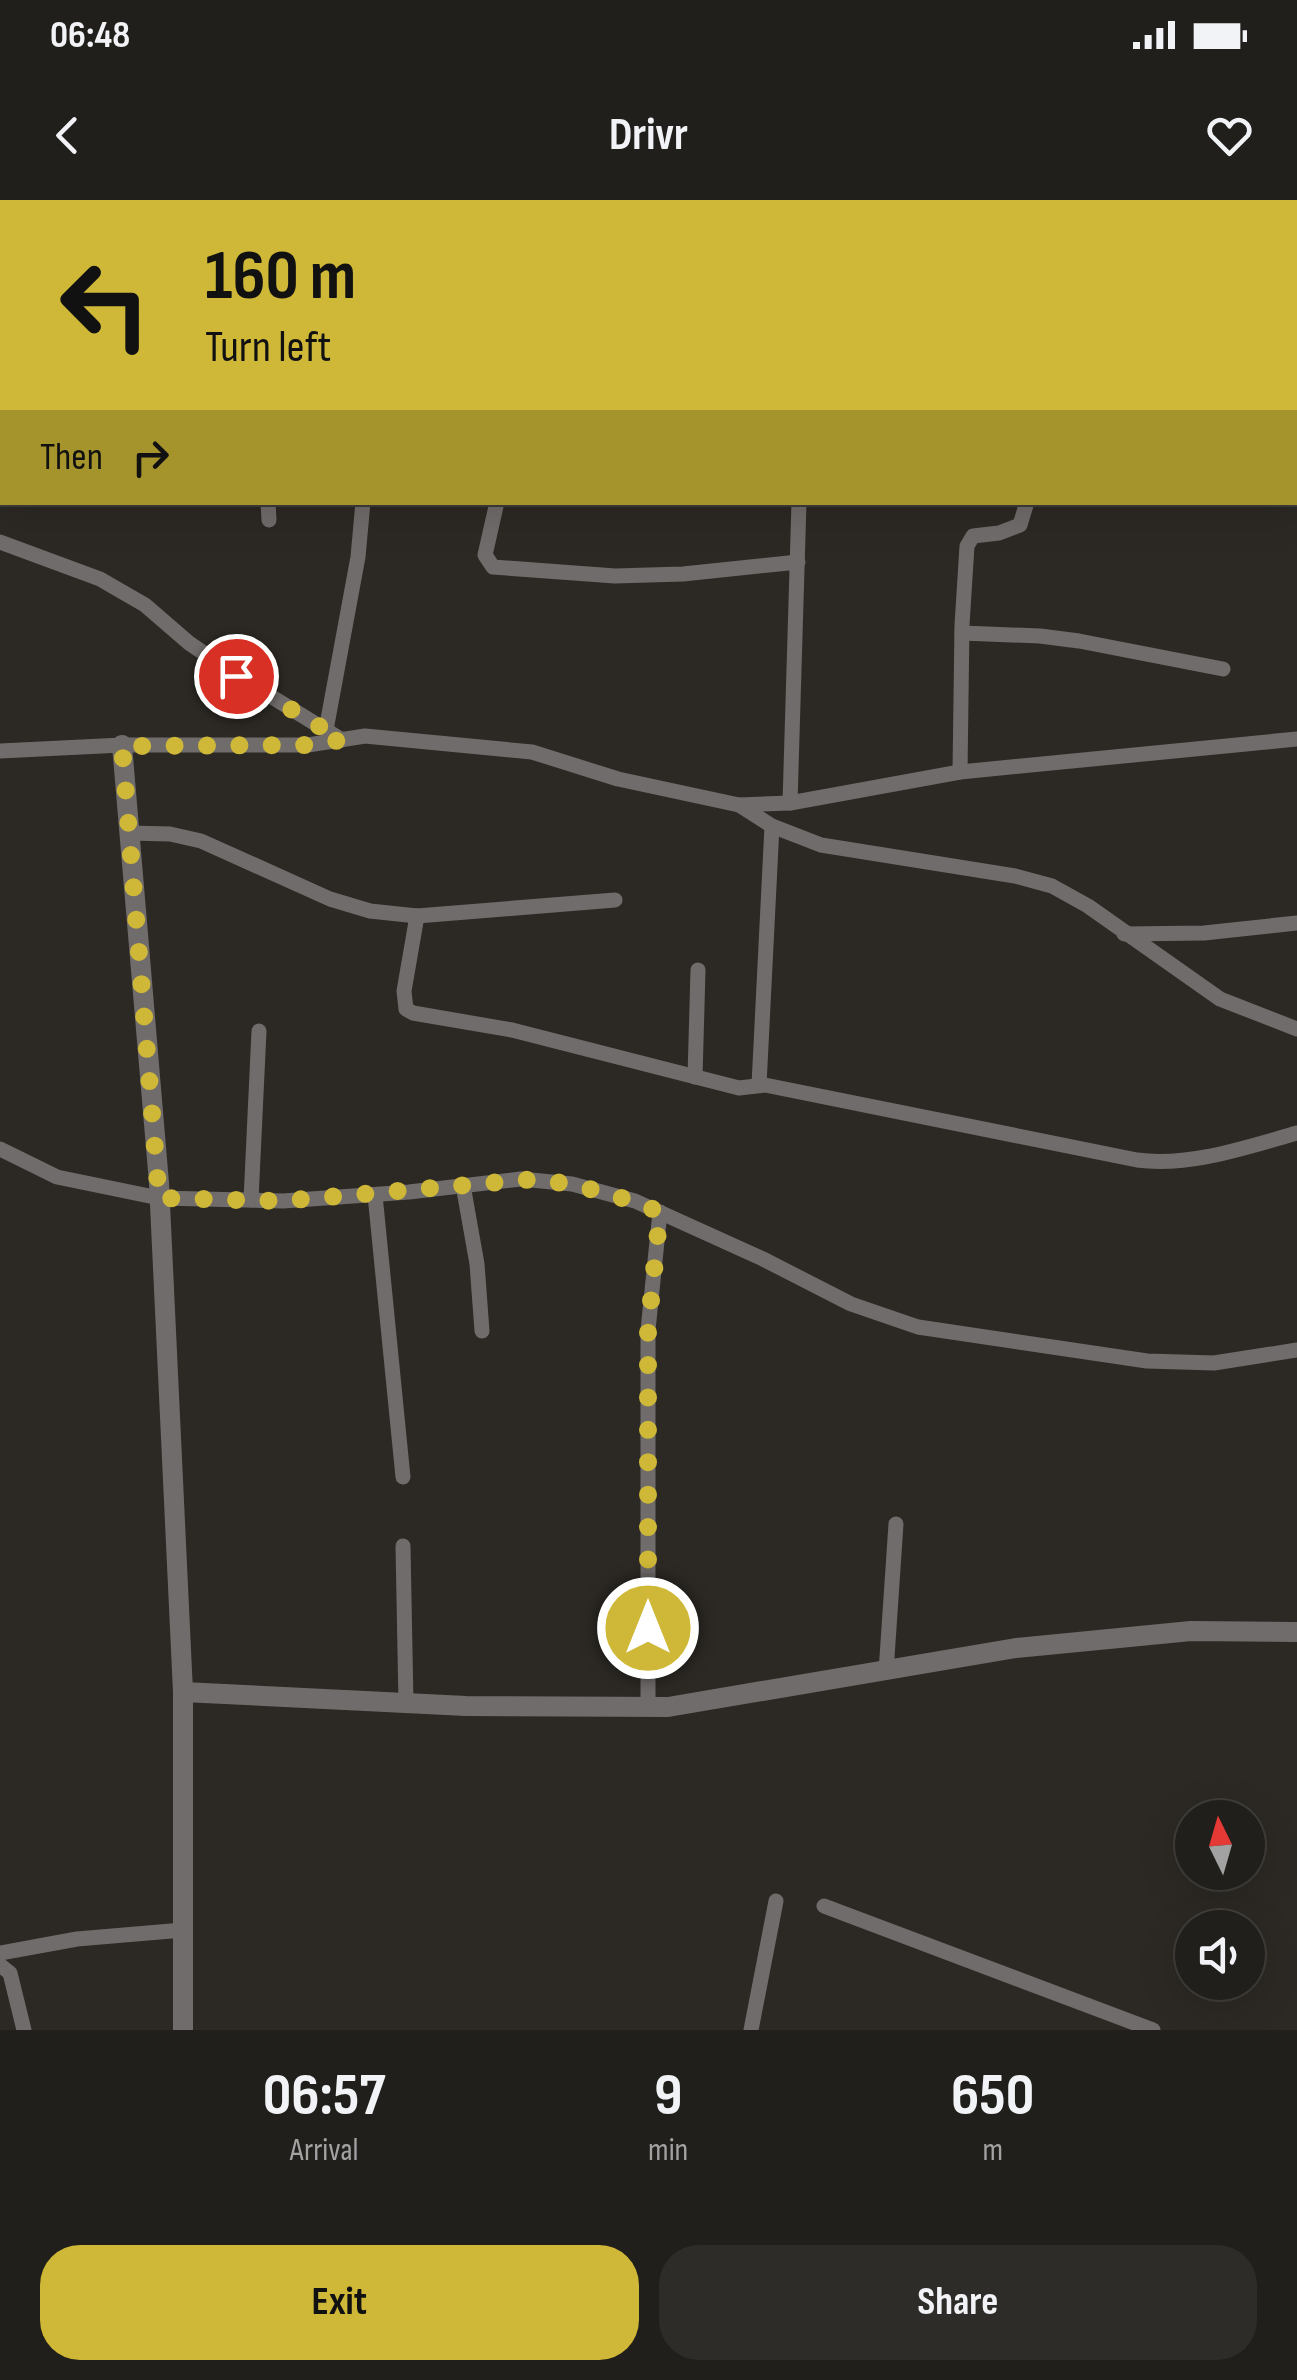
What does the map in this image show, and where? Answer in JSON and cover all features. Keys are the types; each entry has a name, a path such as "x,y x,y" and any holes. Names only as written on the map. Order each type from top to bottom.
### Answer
{"street":[{"path":"268,505 269,520"},
{"path":"326,730 356,574 363,505"},
{"path":"496,505 485,556 494,567 615,576 684,574 798,562"},
{"path":"790,803 799,505"},
{"path":"960,772 962,634 969,540 1020,525 1026,505"},
{"path":"0,542 100,579 130,596 236,676 342,740"},
{"path":"962,634 1059,638 1223,669"},
{"path":"0,751 308,745 366,736 532,752 618,779 739,804 790,803 960,772 1297,739"},
{"path":"122,746 159,1198 183,1692 183,2030"},
{"path":"739,804 772,826 821,846 1015,876 1052,886 1088,906 1220,1000 1297,1029"},
{"path":"758,1085 772,826"},
{"path":"130,832 170,834 201,841 330,899 370,911 417,916 615,900"},
{"path":"417,916 404,991 406,1009 413,1014 512,1030 739,1088 758,1085 1154,1162 1195,1158 1297,1134"},
{"path":"1124,934 1204,933 1297,923"},
{"path":"694,1076 698,970"},
{"path":"250,1200 259,1031"},
{"path":"0,1149 57,1178 159,1198 250,1200 375,1195 536,1179 635,1201 764,1258 851,1304 918,1328 1146,1361 1193,1364 1254,1359 1297,1350"},
{"path":"463,1185 478,1264 482,1331"},
{"path":"375,1195 403,1477"},
{"path":"648,1706 648,1330 660,1212"},
{"path":"886,1672 896,1524"},
{"path":"403,1546 406,1703"},
{"path":"183,1692 406,1703 668,1706 1016,1648 1191,1631 1297,1632"},
{"path":"751,2030 776,1901"},
{"path":"824,1906 1153,2030"},
{"path":"0,1952 78,1939 183,1930"},
{"path":"0,1965 10,1973 24,2030"}],"route":[{"path":"236,676 342,740 308,745 122,746 159,1198 282,1201 536,1179 572,1184 660,1212 648,1330 648,1628"}]}
